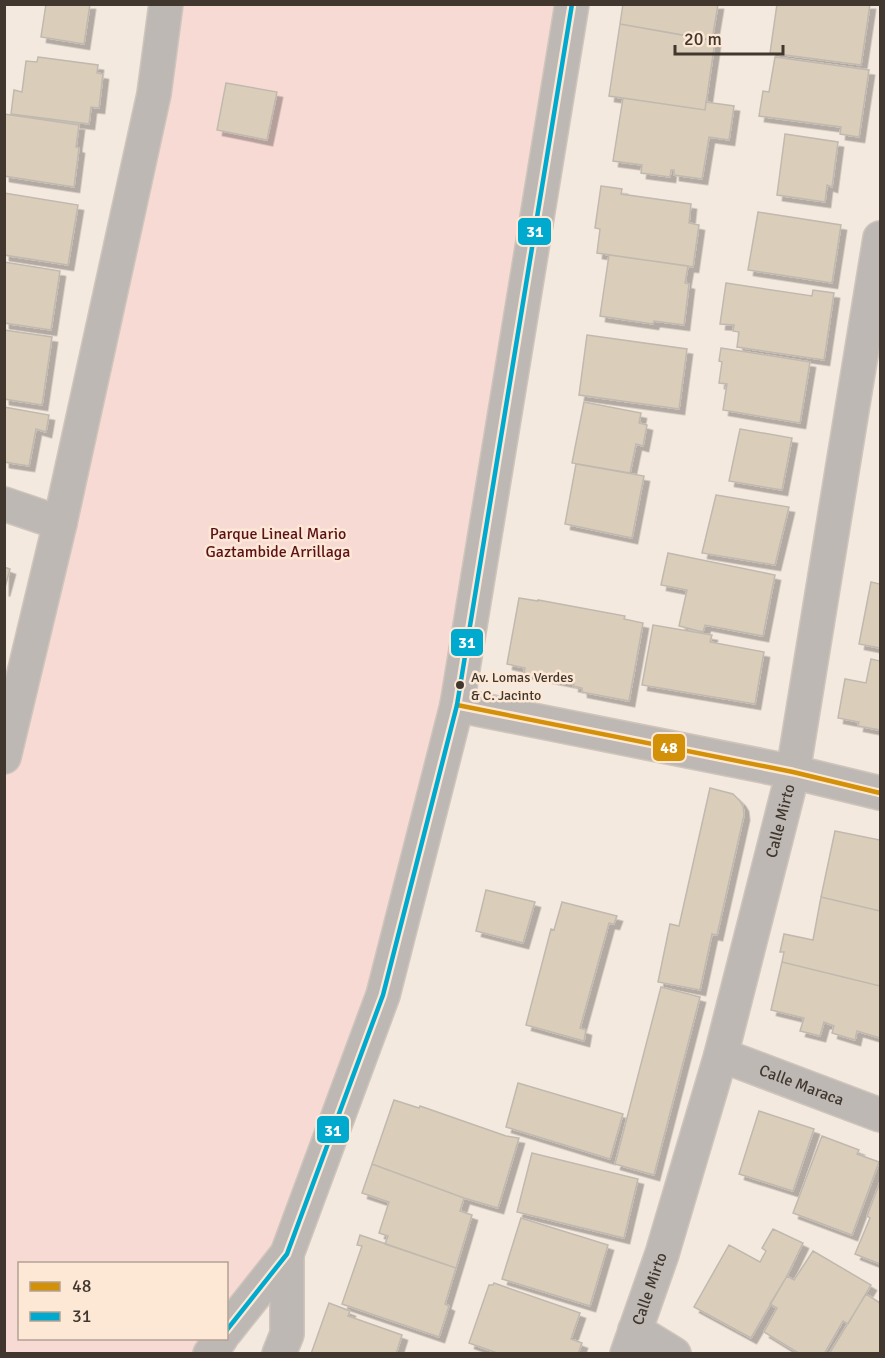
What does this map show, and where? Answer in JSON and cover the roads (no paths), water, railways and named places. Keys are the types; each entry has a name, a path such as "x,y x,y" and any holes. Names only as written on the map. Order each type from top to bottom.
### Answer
{"street":[{"path":"4,757 60,523 154,93 166,4"},
{"path":"228,1328 287,1254 383,995 457,705 572,4"},
{"name":"Calle Mirto","path":"631,1342 662,1254 721,1055 792,772 880,238"},
{"path":"4,504 60,523"},
{"path":"457,705 792,772 880,793"},
{"name":"Calle Maraca","path":"721,1055 880,1115"},
{"path":"279,1353 287,1334 287,1254"},
{"path":"210,1353 220,1340"},
{"path":"631,1342 674,1353"}],"place":[{"name":"Av. Lomas Verdes & C. Jacinto","path":"460,685"}],"park label":[{"name":"Parque Lineal Mario Gaztambide Arrillaga","path":"278,543"}]}
